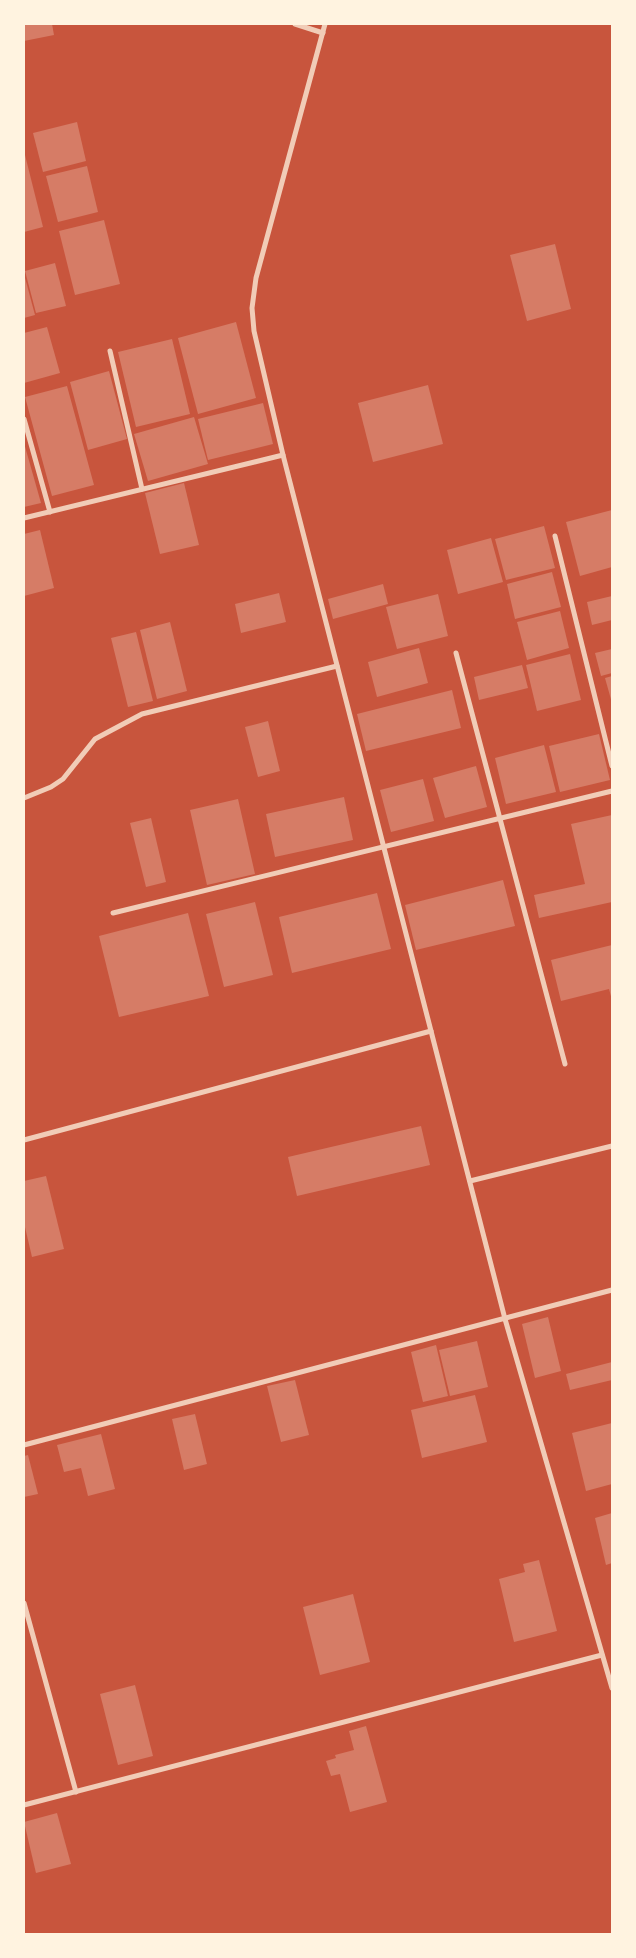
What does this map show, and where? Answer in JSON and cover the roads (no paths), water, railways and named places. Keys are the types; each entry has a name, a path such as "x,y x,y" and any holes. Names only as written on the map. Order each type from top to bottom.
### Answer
{"street":[{"path":"295,24 323,33"},
{"path":"325,24 256,278 252,308 254,331 283,455 505,1319 612,1688"},
{"path":"110,351 142,489"},
{"path":"24,419 50,512"},
{"path":"24,518 283,455"},
{"path":"555,536 612,766"},
{"path":"456,653 565,1064"},
{"path":"24,798 51,787 62,779 95,740 142,714 337,666"},
{"path":"113,913 612,791"},
{"path":"24,1140 431,1031"},
{"path":"470,1181 612,1146"},
{"path":"24,1445 612,1290"},
{"path":"24,1603 76,1792"},
{"path":"24,1805 602,1655"}]}
